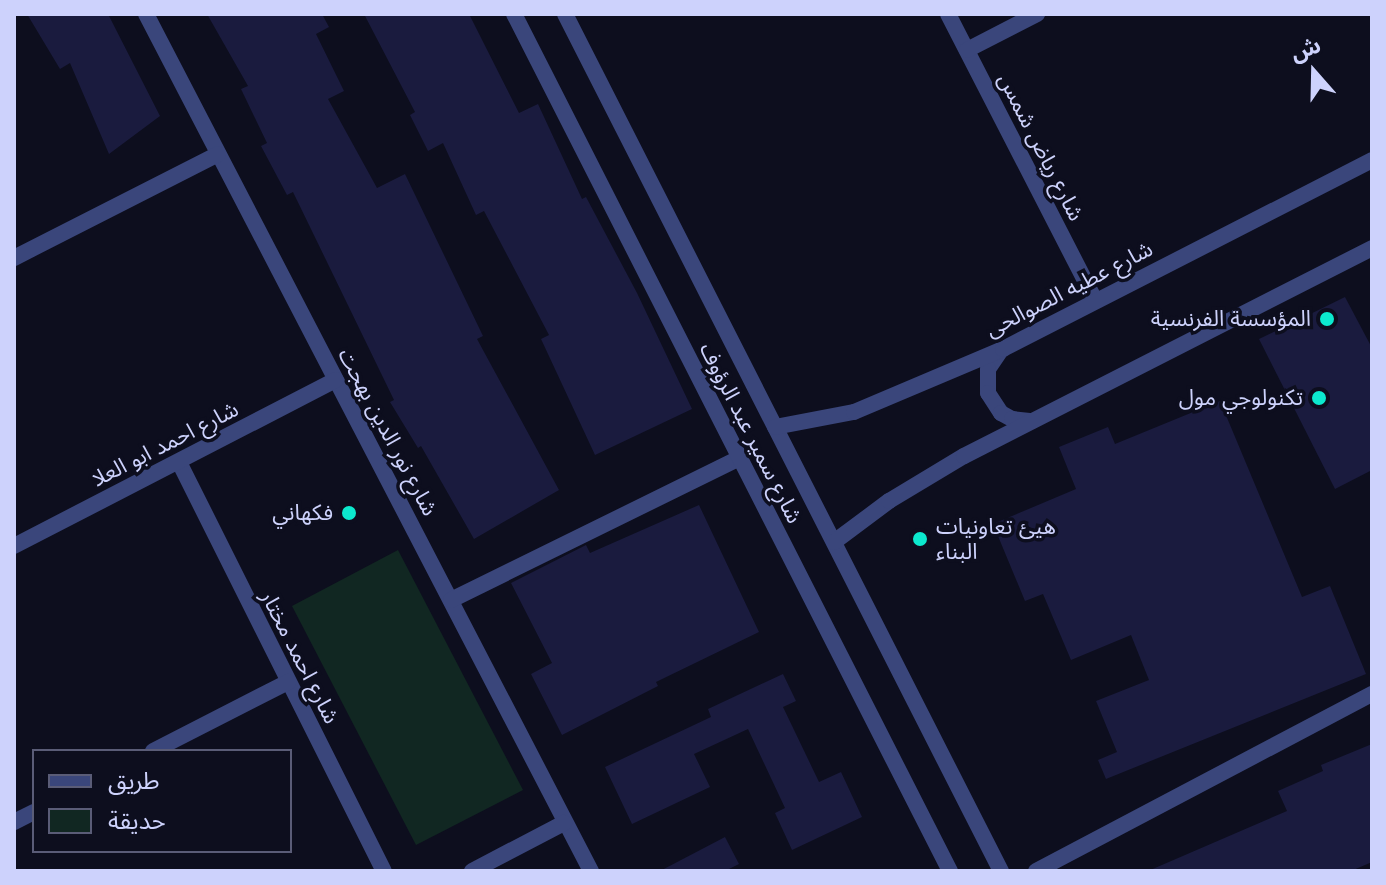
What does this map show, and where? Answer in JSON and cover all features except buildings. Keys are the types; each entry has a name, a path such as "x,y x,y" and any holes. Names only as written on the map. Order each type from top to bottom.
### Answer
{"street":[{"name":"شارع نور الدين بهجت","path":"146,14 591,871"},
{"name":"شارع سمير عبد الرؤوف","path":"514,14 950,871"},
{"name":"شارع سمير عبد الرؤوف","path":"565,14 1001,871"},
{"name":"شارع رياض شمس","path":"948,14 1095,300"},
{"path":"967,50 1037,14"},
{"path":"14,258 218,154"},
{"name":"شارع عطيه الصوالحى","path":"775,427 854,412 1003,349 1372,160"},
{"path":"834,542 928,477 1036,420 1370,255"},
{"path":"1003,349 988,369 986,381 993,404 1012,419 1036,420"},
{"name":"شارع احمد ابو العلا","path":"14,546 336,380"},
{"path":"451,600 739,458"},
{"name":"شارع احمد مختار","path":"179,462 384,871"},
{"path":"157,749 288,682"},
{"path":"1036,871 1372,694"},
{"path":"14,822 32,813"},
{"path":"472,871 564,823"}],"green space":[{"path":"398,550 523,790 416,845 292,606"}],"place":[{"name":"المؤسسة الفرنسية","path":"1327,319"},
{"name":"تكنولوجي مول","path":"1319,398"},
{"name":"فكهاني","path":"349,513"},
{"name":"هيئ تعاونيات البناء","path":"920,539"}]}
